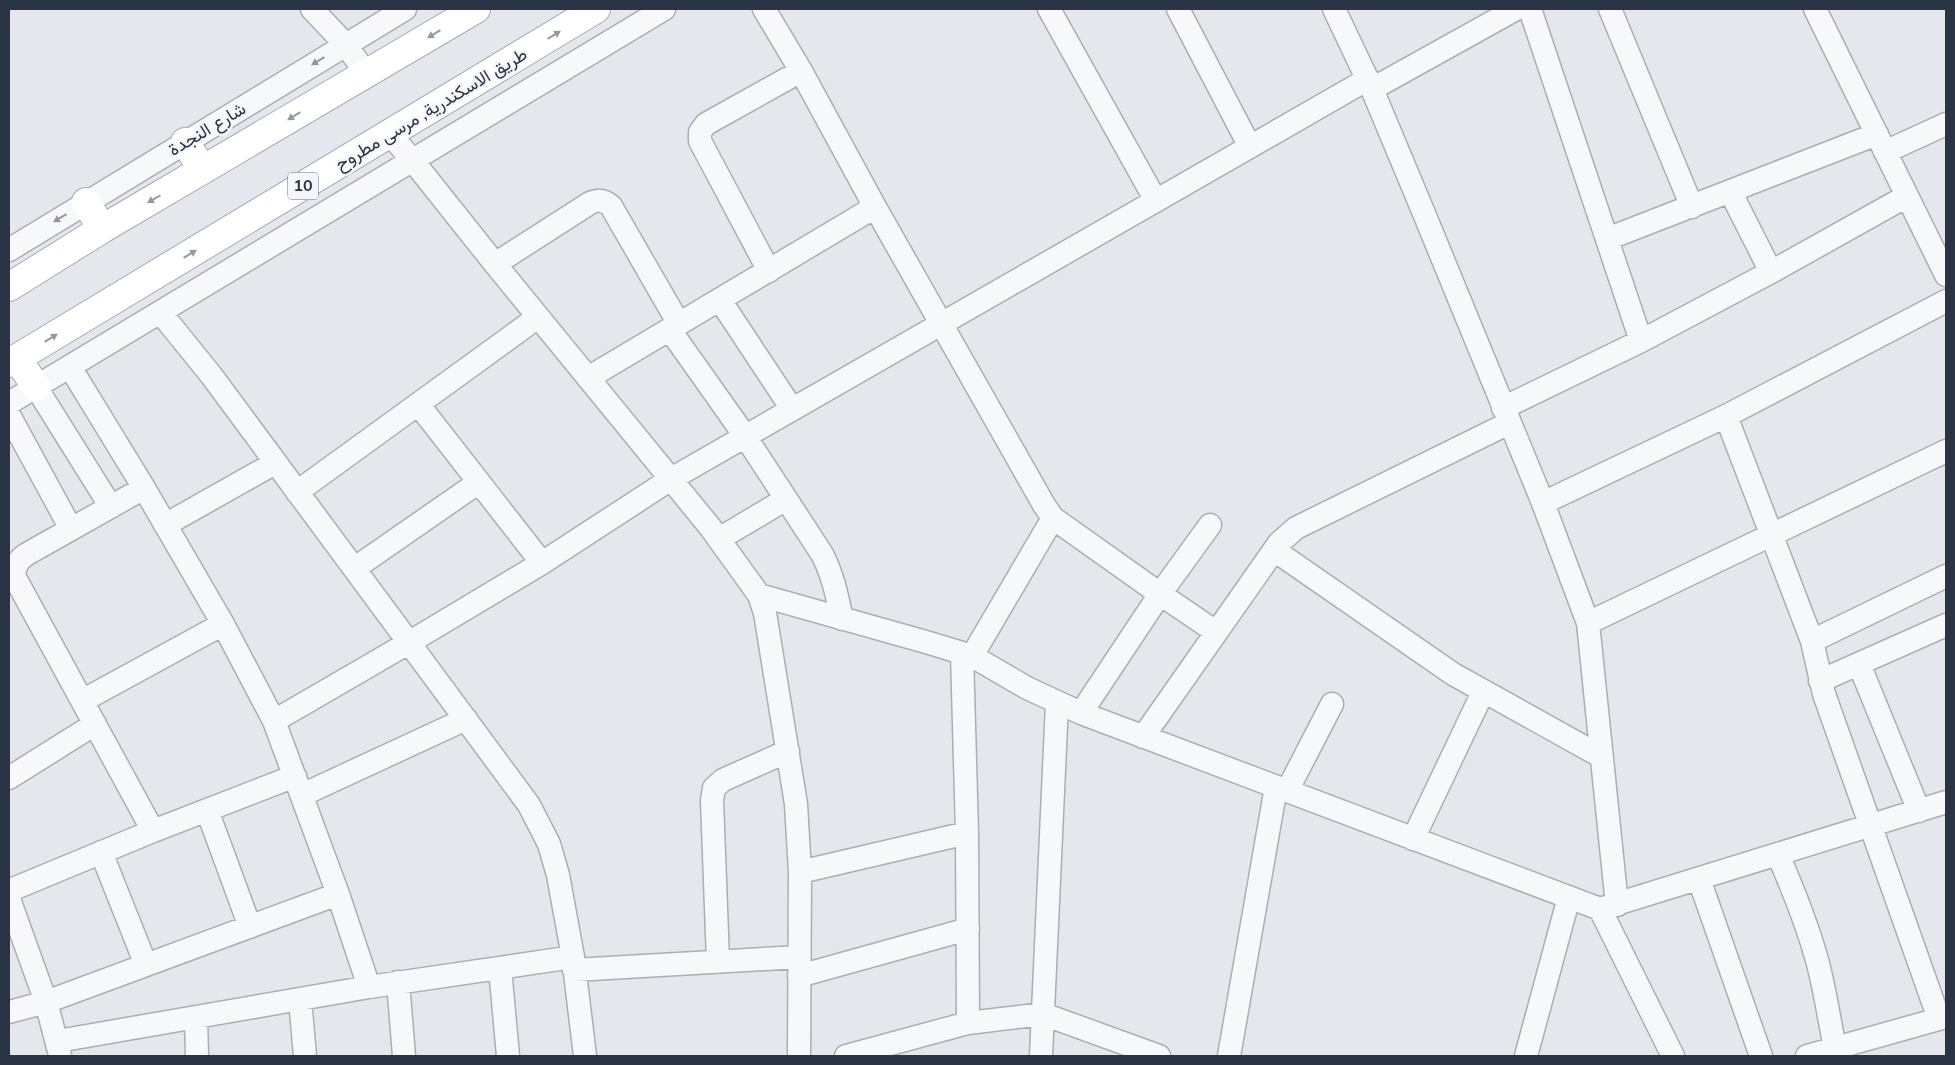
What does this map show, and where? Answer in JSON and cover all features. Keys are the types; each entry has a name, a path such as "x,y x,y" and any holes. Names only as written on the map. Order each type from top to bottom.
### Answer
{"main road":[{"path":"9,287 102,229 476,9"},
{"name":"طريق الاسكندرية, مرسى مطروح","path":"13,360 596,9"},
{"path":"185,142 203,170"},
{"path":"86,202 102,229"},
{"path":"13,360 36,386"}],"street":[{"path":"312,9 345,44 366,73"},
{"name":"شارع النجدة","path":"9,250 405,9"},
{"path":"9,403 664,9"},
{"path":"764,9 801,71 875,207 1034,489 1053,518 1216,632"},
{"path":"1049,9 1156,201"},
{"path":"1178,9 1250,147"},
{"path":"1334,9 1370,84 1542,503 1588,623 1602,757 1608,907 1673,1056"},
{"path":"274,721 542,563 671,479 792,409 1250,147 1516,9"},
{"path":"1530,9 1641,341"},
{"path":"1610,9 1692,207"},
{"path":"1815,9 1946,275"},
{"path":"769,271 700,141 700,132 706,124 801,71"},
{"path":"1607,239 1730,191 1946,124"},
{"path":"390,134 671,479 719,540 758,595 765,613 796,804 800,872 799,1056"},
{"path":"1730,191 1771,272"},
{"path":"1143,737 1286,535 1771,272 1907,196"},
{"path":"495,264 590,203 600,200 611,206 675,327 830,568 842,619"},
{"path":"588,378 875,207"},
{"path":"720,300 792,409"},
{"path":"1542,503 1726,416 1946,301"},
{"path":"160,312 211,374 529,805 542,828 558,875 574,964 585,1056"},
{"path":"297,492 538,317"},
{"path":"70,367 144,488 223,624 274,721 338,894 369,986"},
{"path":"36,386 111,507"},
{"path":"418,404 542,563"},
{"path":"9,415 71,529"},
{"path":"1726,416 1812,641 1820,681 1871,826 1943,1018 1806,1056"},
{"path":"1588,623 1946,451"},
{"path":"165,525 275,463"},
{"path":"354,568 479,482"},
{"path":"144,488 19,560 14,567 14,576 153,831"},
{"path":"719,540 786,499"},
{"path":"968,1023 967,655 1053,518"},
{"path":"1081,713 1160,594 1210,525"},
{"path":"1274,550 1430,659 1483,692 1602,757"},
{"path":"1812,641 1946,576"},
{"path":"758,595 967,655 1056,703 1081,713 1569,897 1608,907 1946,802"},
{"path":"82,701 223,624"},
{"path":"1820,681 1946,625"},
{"path":"1859,664 1919,811"},
{"path":"1414,839 1483,692"},
{"path":"1041,1056 1056,703"},
{"path":"1229,1056 1281,789 1332,704"},
{"path":"466,719 298,786 207,810 13,889 9,899 17,944 46,1002 59,1049 196,1018 369,986 500,968 574,964 718,961 799,966 968,929"},
{"path":"9,778 95,724"},
{"path":"718,961 712,800 714,788 723,780 788,751"},
{"path":"207,810 250,927"},
{"path":"800,872 967,833"},
{"path":"101,852 146,965"},
{"path":"1778,854 1796,896 1818,963 1835,1048"},
{"path":"1699,879 1761,1056"},
{"path":"9,1012 46,1002 338,894"},
{"path":"1526,1056 1569,897"},
{"path":"500,968 508,1056"},
{"path":"398,982 404,1056"},
{"path":"300,999 305,1056"},
{"path":"846,1056 893,1050 968,1023 1043,1014 1159,1056"},
{"path":"196,1018 197,1056"}]}
